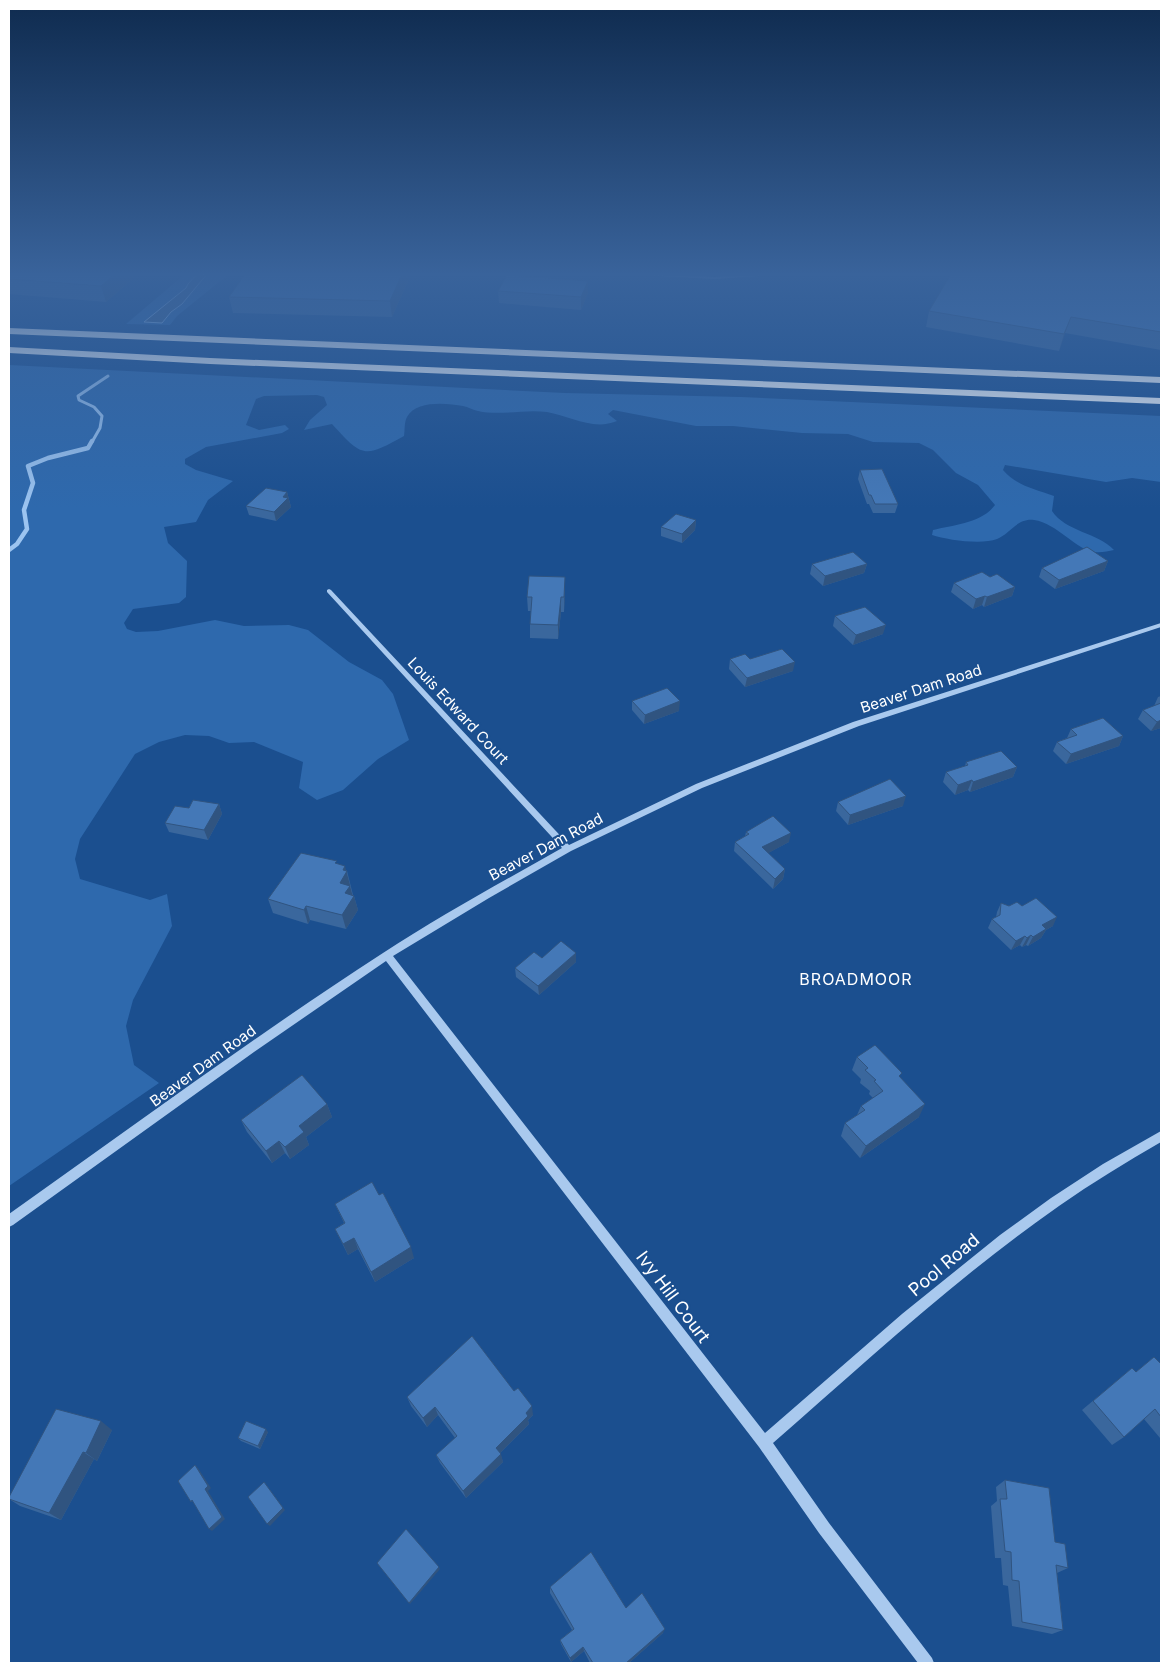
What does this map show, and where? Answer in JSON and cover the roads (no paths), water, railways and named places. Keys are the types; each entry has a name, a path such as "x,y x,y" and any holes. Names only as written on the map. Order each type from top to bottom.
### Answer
{"highway":[{"path":"45,352 220,362 1161,401"},
{"path":"491,352 1161,380"}],"street":[{"name":"Louis Edward Court","path":"328,592 568,849"},
{"name":"Beaver Dam Road","path":"9,1221 250,1049 387,955 486,895 568,849 699,786 856,724 1161,625"},
{"name":"Ivy Hill Court","path":"387,955 764,1442 824,1528 927,1663"},
{"name":"Pool Road","path":"764,1442 994,1246 1071,1192 1161,1136"}],"waterway":[{"path":"92,442 100,428 102,416 94,407 79,400 78,396 108,376"},
{"path":"9,550 17,544 27,529 24,510 33,483 28,466 48,458 88,448 92,441"}],"district":[{"name":"BROADMOOR","path":"856,979"}]}
